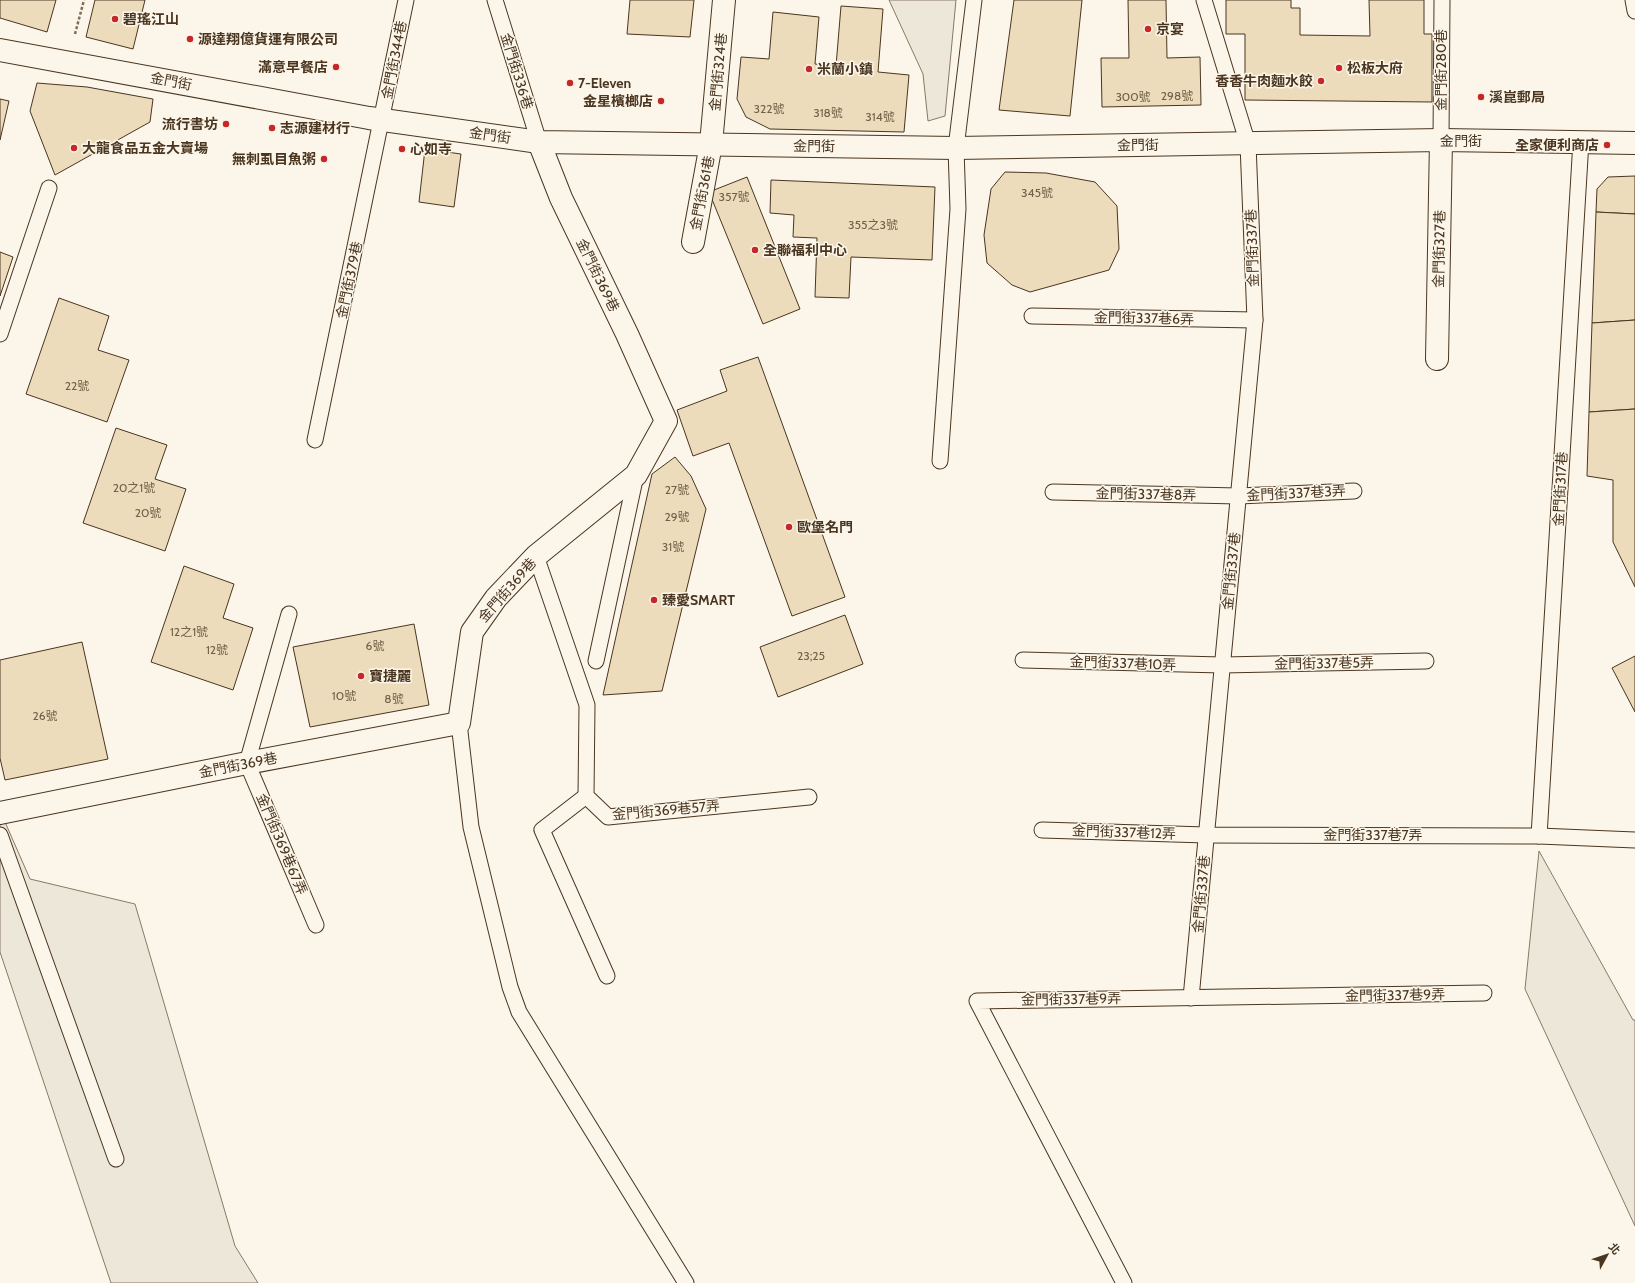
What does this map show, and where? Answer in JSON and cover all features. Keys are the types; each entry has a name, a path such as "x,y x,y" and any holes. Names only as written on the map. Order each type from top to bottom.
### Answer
{"street":[{"name":"金門街324巷","path":"712,144 724,0"},
{"name":"金門街","path":"0,50 382,120 539,142 956,148 1441,140 1635,143"},
{"name":"金門街327巷","path":"1437,358 1441,140"},
{"name":"金門街369巷","path":"0,813 247,763 459,723 472,632 496,598 536,556 636,475 666,421 627,334 561,198 539,142"},
{"name":"金門街361巷","path":"693,242 712,144"}],"lane":[{"name":"金門街344巷","path":"382,120 406,0"},
{"name":"金門街336巷","path":"495,0 539,142"},
{"path":"940,461 958,210 956,148 974,0"},
{"name":"金門街337巷","path":"1191,998 1255,320 1248,144 1204,0"},
{"name":"金門街280巷","path":"1441,140 1442,0"},
{"path":"1633,0 1635,12"},
{"name":"金門街379巷","path":"315,440 382,120"},
{"name":"金門街317巷","path":"1539,836 1581,141"},
{"path":"0,334 49,188"},
{"name":"金門街337巷6弄","path":"1032,316 1255,320"},
{"path":"596,662 636,475"},
{"name":"金門街337巷3弄","path":"1239,496 1354,491"},
{"name":"金門街337巷8弄","path":"1053,492 1239,496"},
{"path":"536,556 587,705 586,796 542,830 607,976"},
{"path":"247,763 289,614"},
{"name":"金門街337巷10弄","path":"1023,660 1222,665"},
{"name":"金門街337巷5弄","path":"1222,665 1426,661"},
{"path":"459,723 471,827 510,987 519,1012 686,1283"},
{"name":"金門街369巷67弄","path":"247,763 316,925"},
{"name":"金門街369巷57弄","path":"586,796 608,817 809,797"},
{"name":"金門街337巷12弄","path":"1042,830 1206,835"},
{"path":"0,835 116,1159"},
{"name":"金門街337巷7弄","path":"1206,835 1539,836 1635,840"},
{"name":"金門街337巷9弄","path":"1124,1283 977,1000 1484,993"}],"path":[{"path":"68,62 84,0"}],"shaded area":[{"path":"889,0 956,0 945,116 928,121 923,74"},
{"path":"5,822 30,879 135,904 235,1246 258,1283 111,1283 0,952 0,824"},
{"path":"1539,851 1633,1020 1635,1020 1635,1226 1525,989"}],"building":[{"path":"0,0 56,0 47,32 0,18"},
{"name":"碧瑤江山","path":"95,0 145,0 133,49 86,37"},
{"path":"630,0 694,0 690,37 627,34"},
{"path":"1014,0 1082,0 1070,116 999,110"},
{"name":"京宴","path":"1128,0 1166,0 1167,58 1200,57 1201,105 1102,107 1101,58 1129,58"},
{"name":"松板大府","path":"1226,0 1291,0 1291,8 1300,8 1300,35 1370,36 1369,0 1424,0 1424,34 1432,34 1432,102 1245,100 1245,34 1226,34"},
{"name":"米蘭小鎮","path":"841,6 883,9 878,72 909,75 904,132 770,129 746,117 737,99 741,57 769,59 773,12 819,17 815,64 836,66"},
{"name":"大龍食品五金大賣場","path":"37,83 87,87 153,99 150,122 55,175 30,111"},
{"path":"0,99 9,101 0,140"},
{"path":"425,149 461,154 454,207 419,202"},
{"path":"1005,172 1046,173 1095,182 1117,206 1119,249 1109,270 1030,292 1012,285 987,263 984,235 991,189"},
{"path":"1635,176 1635,214 1596,212 1597,189 1608,177"},
{"name":"全聯福利中心","path":"747,177 800,309 763,324 709,192"},
{"path":"771,180 935,187 932,260 851,257 849,298 815,297 817,238 793,237 794,215 770,213"},
{"path":"1596,212 1635,214 1635,320 1592,323"},
{"path":"0,252 13,257 0,296"},
{"path":"59,298 109,316 98,350 129,360 107,422 26,394"},
{"path":"1635,320 1635,409 1589,412 1592,323"},
{"name":"歐堡名門","path":"758,357 845,597 792,616 729,443 693,456 677,410 727,391 720,370"},
{"path":"1635,409 1635,587 1613,542 1613,480 1587,476 1589,412"},
{"path":"116,428 167,445 155,479 186,489 165,551 83,523"},
{"name":"臻愛SMART","path":"675,457 691,476 706,509 662,691 603,695 652,474"},
{"path":"184,566 234,584 223,618 253,628 233,690 151,662"},
{"path":"845,615 863,664 778,697 760,647"},
{"name":"寶捷麗","path":"414,624 429,705 310,727 293,647"},
{"path":"82,642 108,759 5,780 0,758 0,660"},
{"path":"1635,656 1635,712 1612,668"}],"place":[{"name":"碧瑤江山","path":"115,19"},
{"name":"京宴","path":"1148,29"},
{"name":"源達翔億貨運有限公司","path":"190,39"},
{"name":"滿意早餐店","path":"336,67"},
{"name":"松板大府","path":"1339,68"},
{"name":"米蘭小鎮","path":"809,69"},
{"name":"香香牛肉麵水餃","path":"1321,81"},
{"name":"7-Eleven","path":"570,83"},
{"name":"溪崑郵局","path":"1481,97"},
{"name":"金星檳榔店","path":"661,101"},
{"name":"流行書坊","path":"226,124"},
{"name":"志源建材行","path":"272,128"},
{"name":"全家便利商店","path":"1607,145"},
{"name":"大龍食品五金大賣場","path":"74,148"},
{"name":"心如寺","path":"402,149"},
{"name":"無刺虱目魚粥","path":"324,159"},
{"name":"全聯福利中心","path":"755,250"},
{"name":"歐堡名門","path":"789,527"},
{"name":"臻愛SMART","path":"654,600"},
{"name":"寶捷麗","path":"361,676"}]}
